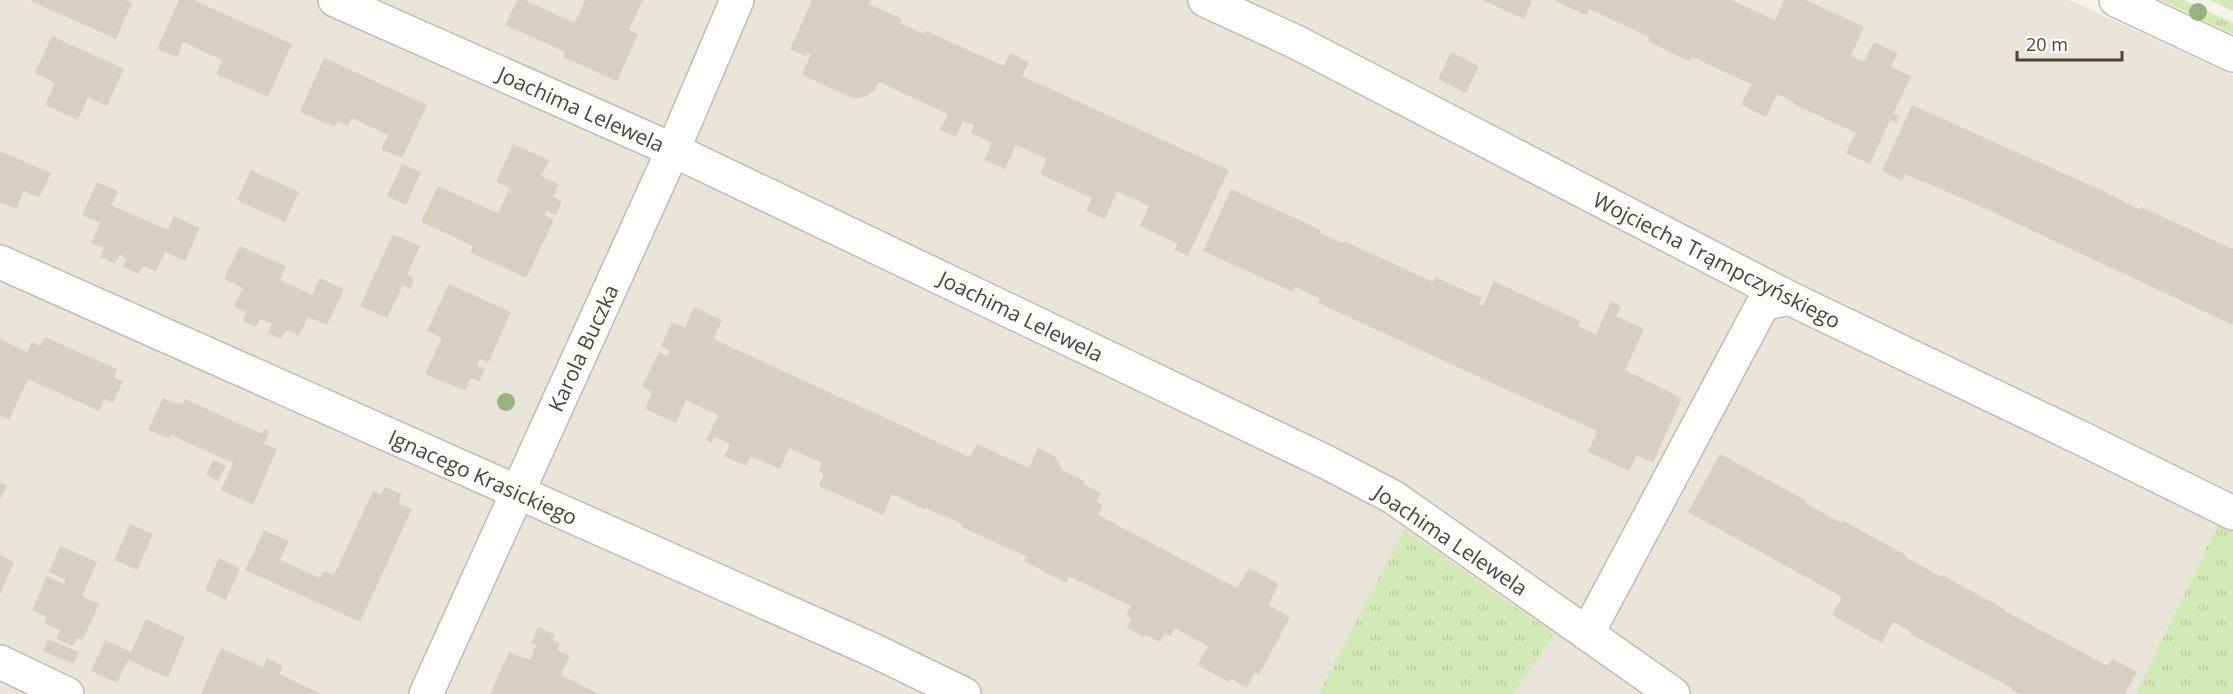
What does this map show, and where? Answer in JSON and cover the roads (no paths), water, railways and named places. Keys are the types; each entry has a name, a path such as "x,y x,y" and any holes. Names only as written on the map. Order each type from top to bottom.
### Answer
{"street":[{"name":"Joachima Lelewela","path":"334,0 673,150 1326,462 1393,497 1673,694"},
{"name":"Karola Buczka","path":"426,694 673,150 737,0"},
{"name":"Wojciecha Trąmpczyńskiego","path":"1205,0 1296,42 1790,298 2233,513"},
{"path":"2116,0 2233,55"},
{"name":"Ignacego Krasickiego","path":"0,262 875,651 964,694"},
{"path":"1587,634 1763,304 1790,298"},
{"path":"15,677 67,694"}]}
